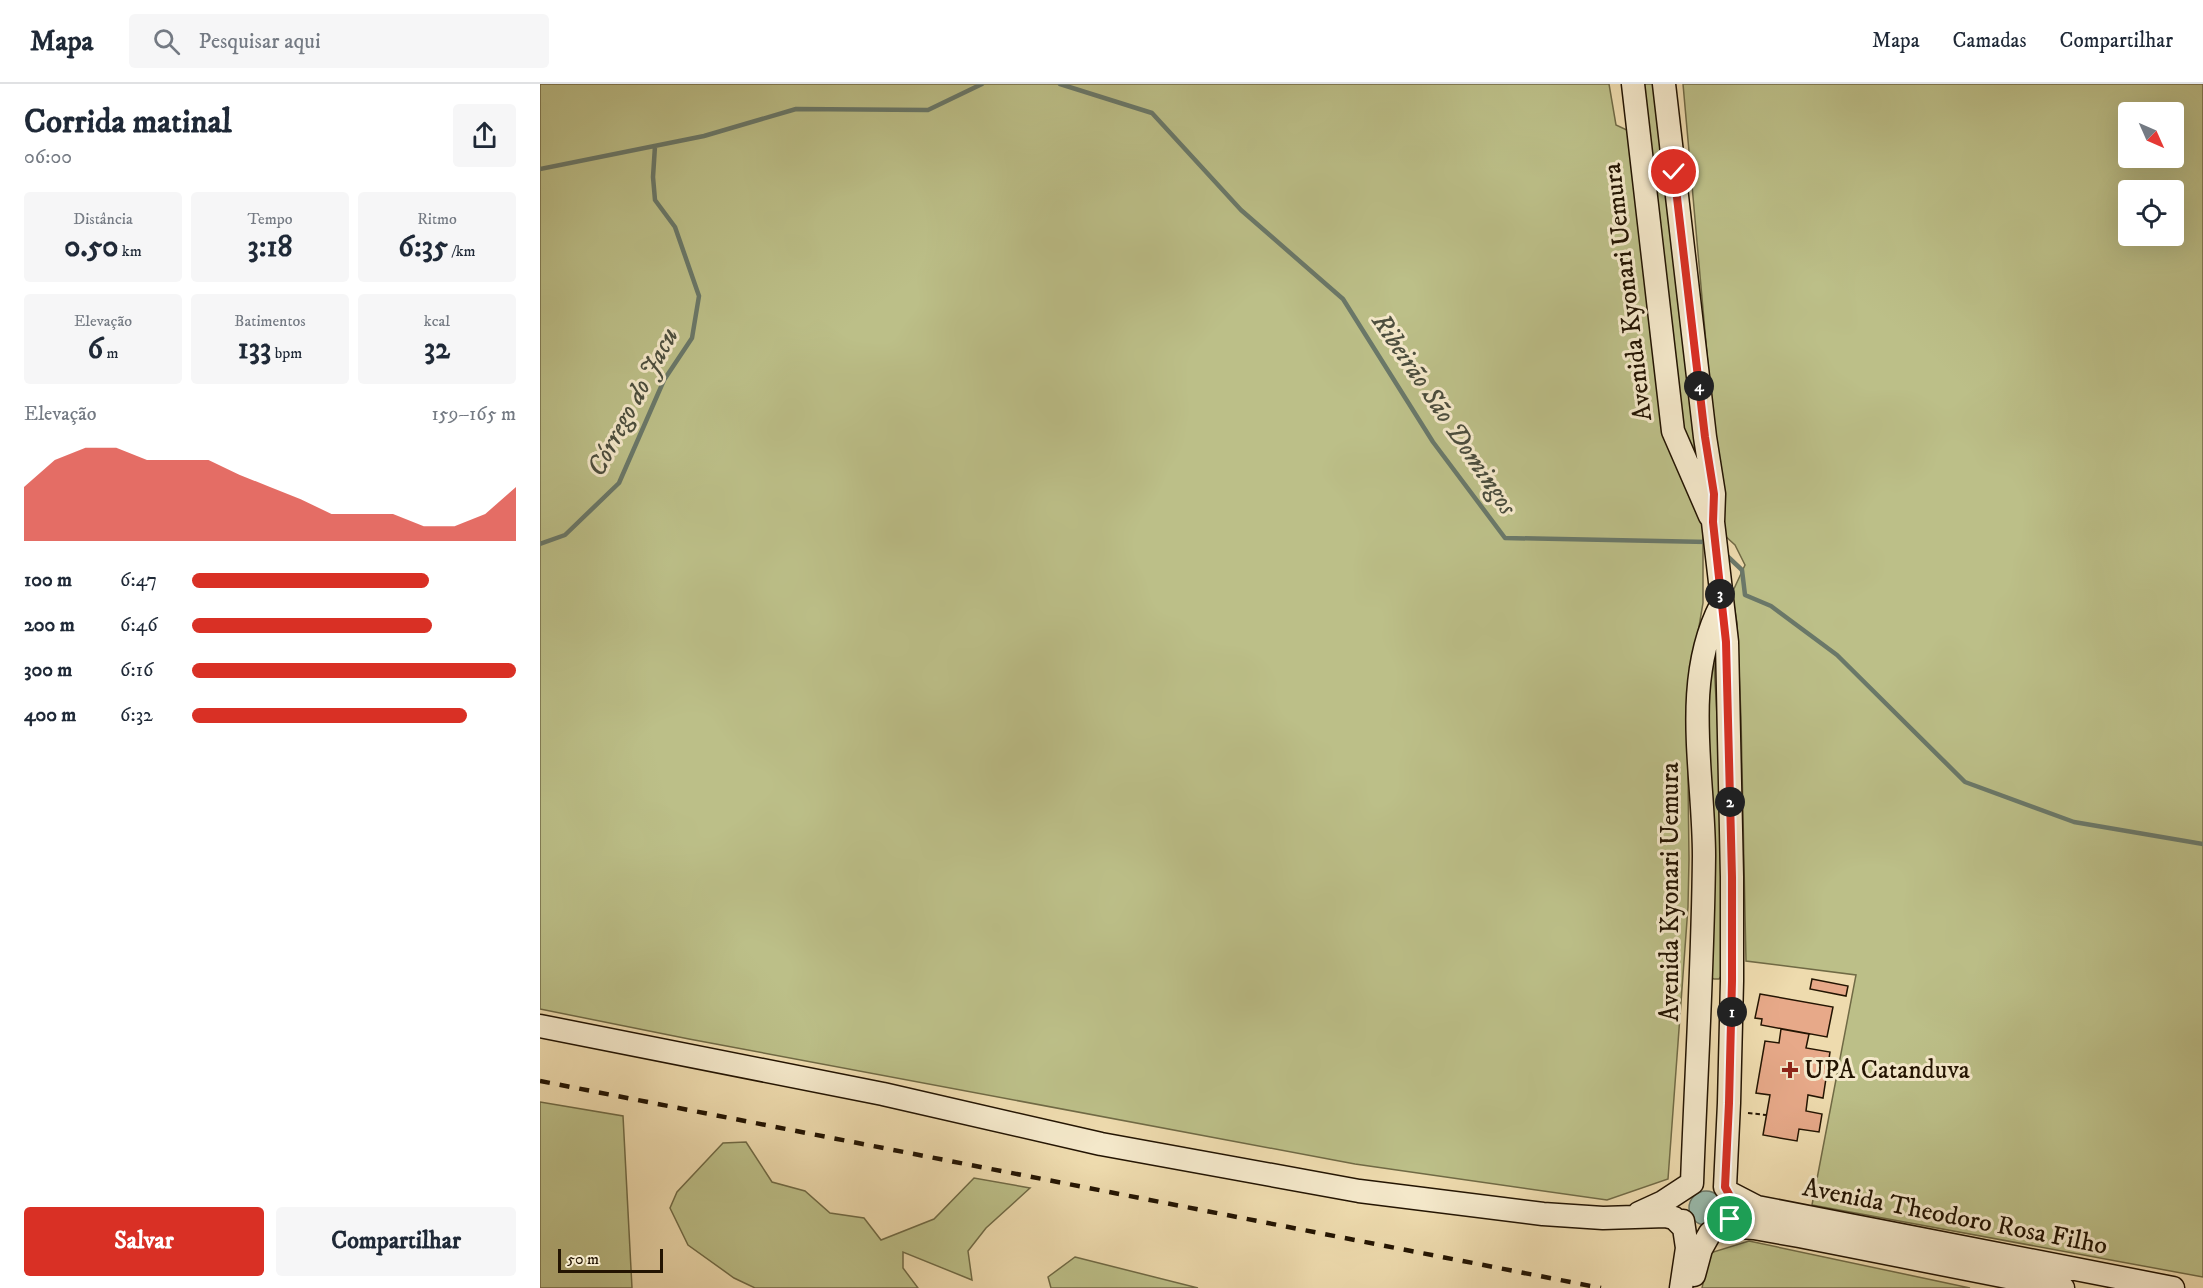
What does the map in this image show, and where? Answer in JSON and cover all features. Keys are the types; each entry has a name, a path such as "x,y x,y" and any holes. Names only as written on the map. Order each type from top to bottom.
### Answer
{"street":[{"name":"Avenida Kyonari Uemura","path":"1632,84 1673,431 1713,522"},
{"name":"Avenida Kyonari Uemura","path":"1664,84 1705,437 1714,494 1713,522 1726,642 1732,877 1732,1006 1726,1189"},
{"name":"Avenida Kyonari Uemura","path":"1692,1183 1704,854 1698,730 1699,681 1704,647 1712,621 1721,605"},
{"path":"1700,1002 1732,1006"},
{"path":"540,1026 883,1094 1101,1144 1359,1191 1544,1214 1603,1218 1666,1216 1700,1233 1717,1230"},
{"path":"1633,1216 1662,1203 1692,1183 1709,1180 1726,1189 1732,1200 1730,1219 1701,1249 1688,1281"},
{"path":"1688,1281 1687,1248 1679,1204 1685,1189 1692,1183"},
{"name":"Avenida Theodoro Rosa Filho","path":"1726,1189 1757,1207 2173,1288"},
{"name":"Avenida Theodoro Rosa Filho","path":"1717,1230 1754,1228 2063,1288"}],"green space":[{"path":"540,84 1609,84 1616,125 1629,131 1664,438 1703,522 1703,603 1687,697 1688,907 1668,1179 1607,1200 1355,1164 540,1009"},
{"path":"1640,84 1655,84 1695,435 1694,451 1680,431"},
{"path":"1683,84 2203,84 2203,1277 1812,1205 1856,975 1746,961 1741,717 1737,623 1732,593 1745,565 1735,545 1723,534"},
{"path":"1711,655 1714,664 1719,751 1722,975 1719,979 1711,977 1702,704"},
{"path":"540,1102 623,1116 632,1288 540,1288"},
{"path":"746,1142 772,1182 805,1191 830,1213 864,1218 881,1240 934,1219 974,1178 1030,1188 986,1228 968,1251 972,1280 903,1252 903,1268 918,1288 755,1288 734,1278 688,1245 670,1208 677,1192 723,1143"},
{"path":"1749,1241 1970,1288 1702,1288 1710,1253"},
{"path":"1075,1257 1198,1288 1051,1288 1048,1277"}],"shaded area":[{"path":"1706,1191 1718,1196 1723,1208 1718,1220 1706,1225 1694,1220 1689,1208 1694,1196"}],"building":[{"path":"1812,979 1848,986 1846,996 1810,989"},
{"path":"1760,994 1833,1007 1827,1037 1761,1025 1762,1019 1755,1018"},
{"path":"1781,1029 1809,1034 1806,1048 1830,1052 1823,1098 1808,1095 1806,1111 1822,1114 1819,1132 1799,1129 1797,1141 1763,1135 1770,1095 1756,1093 1765,1041 1779,1043"}],"waterway":[{"name":"Ribeirão São Domingos","path":"540,169 704,136 796,109 928,110 982,84"},
{"name":"Ribeirão São Domingos","path":"1060,84 1152,113 1241,210 1343,299 1433,442 1505,538 1708,542"},
{"name":"Córrego do Jacu","path":"540,544 565,535 619,483 664,380 692,338 699,296 675,227 655,200 653,177 655,146"},
{"name":"Ribeirão São Domingos","path":"1724,553 1742,570 1745,595 1771,606 1837,655 1965,782 2074,822 2203,844"}],"railway":[{"path":"540,1081 1601,1288"}],"place":[{"name":"UPA Catanduva","path":"1790,1070"}],"route":[{"path":"1674,172 1705,437 1714,494 1713,522 1726,642 1732,877 1732,981 1725,1187 1732,1200 1730,1219"}]}
